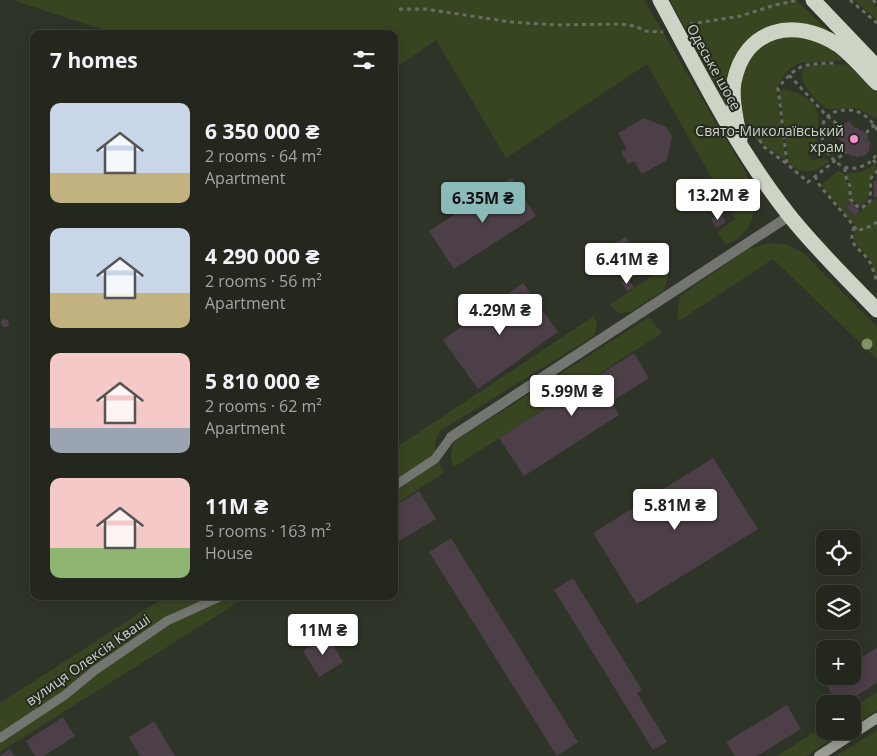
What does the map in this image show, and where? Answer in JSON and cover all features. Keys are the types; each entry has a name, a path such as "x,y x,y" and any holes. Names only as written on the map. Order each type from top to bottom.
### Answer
{"highway":[{"name":"Одеське шосе","path":"660,0 712,100 756,169 789,216 877,310"},
{"path":"813,0 877,67"},
{"path":"742,148 735,110 734,84 740,62 752,46 761,38 776,32 791,30 815,33 840,46 877,83"}],"main road":[{"path":"819,756 877,718"}],"street":[{"path":"451,437 789,216"}],"lane":[{"path":"398,483 435,459 451,437"},
{"name":"вулиця Олексія Кваші","path":"0,738 65,695 94,671 160,626 214,600"}],"path":[{"path":"398,10 425,8 511,22 556,25 620,24 658,33 676,30 691,24 741,16 799,0"},
{"path":"850,0 877,23"},
{"path":"873,0 877,4"},
{"path":"787,164 778,88 796,69 806,64 845,62"},
{"path":"789,75 840,126"},
{"path":"877,130 876,123 862,114 843,110 828,116 822,125 821,137 828,152 835,161 845,168 856,168 873,160 877,153"},
{"path":"866,133 876,123"},
{"path":"752,129 764,147 808,182 846,152"},
{"path":"873,160 877,164"},
{"path":"845,168 845,175 850,186 850,199 859,208 862,208 870,201 871,178 877,171"},
{"path":"815,176 820,186 854,226 856,231 877,222"},
{"path":"854,226 851,234 852,242 869,261 877,281"}],"green space":[{"path":"13,0 644,0 747,175 754,196 753,216 744,233 733,242 726,244 717,232 735,219 647,64 506,158 436,40 398,66 398,30 104,30"},
{"path":"670,0 796,0 827,30 758,34 729,114"},
{"path":"854,0 870,0 877,7 877,20"},
{"path":"785,35 822,41 843,59 840,61 799,63 791,68 781,80 777,94 786,160 756,140 740,110 739,96 744,66 764,43"},
{"path":"844,64 849,66 877,92 876,118 856,108 828,109 814,97 802,78 802,73 808,66"},
{"path":"783,89 810,100 817,111 817,139 808,155 812,160 823,158 829,162 819,168 809,171 798,170 789,163 779,94 779,91"},
{"path":"875,164 877,169 870,180 868,199 860,207 851,199 846,173 862,172"},
{"path":"838,171 844,173 849,187 850,202 845,207 853,216 877,199 877,281 871,261 854,241 855,225 821,185"},
{"path":"769,243 785,244 802,252 877,327 877,359 773,259 679,321 677,315 680,296 748,249"},
{"path":"663,268 668,276 664,290 630,312 619,313 610,305"},
{"path":"594,316 597,324 594,336 440,431 435,443 435,452 444,473 398,502 398,446"},
{"path":"649,317 662,333 454,467 451,455 454,442"},
{"path":"160,600 242,600 0,752 0,703"},
{"path":"877,692 877,710 861,721 861,702"},
{"path":"877,730 877,756 836,756"},
{"path":"816,731 816,740 830,740 806,756 777,756"}],"building":[{"path":"644,118 666,127 672,136 667,160 642,174 634,161 628,164 621,152 627,149 618,133"},
{"name":"Свято-Миколаївський храм","path":"849,121 855,128 857,127 862,130 869,137 867,138 871,144 865,156 858,156 857,158 849,155 840,144 842,142 834,134 840,130 838,129 840,126"},
{"path":"512,178 536,216 454,269 429,231"},
{"path":"874,181 877,181 877,197 874,197"},
{"path":"852,202 860,211 854,216 846,207"},
{"path":"720,213 726,222 716,228 711,219"},
{"path":"626,237 644,269 634,276 615,243"},
{"path":"627,278 634,287 627,291 621,282"},
{"path":"523,283 558,332 478,389 443,340"},
{"path":"5,319 9,323 5,327 1,323"},
{"path":"634,353 649,378 611,402 619,415 524,476 499,438"},
{"path":"713,458 758,529 637,604 593,533"},
{"path":"419,491 436,519 398,542 398,504"},
{"path":"451,538 578,742 557,756 429,552"},
{"path":"573,578 642,690 637,693 667,742 653,750 554,590"},
{"path":"328,636 343,662 319,677 303,651"},
{"path":"877,648 877,683 858,695 833,695 826,685 861,685 861,658"},
{"path":"787,705 801,729 757,756 735,756 726,742"},
{"path":"63,717 75,736 44,756 35,756 26,741"},
{"path":"154,721 175,756 140,756 129,737"},
{"path":"10,749 14,756 0,756"}],"place":[{"name":"Свято-Миколаївський храм","path":"854,139"}]}
